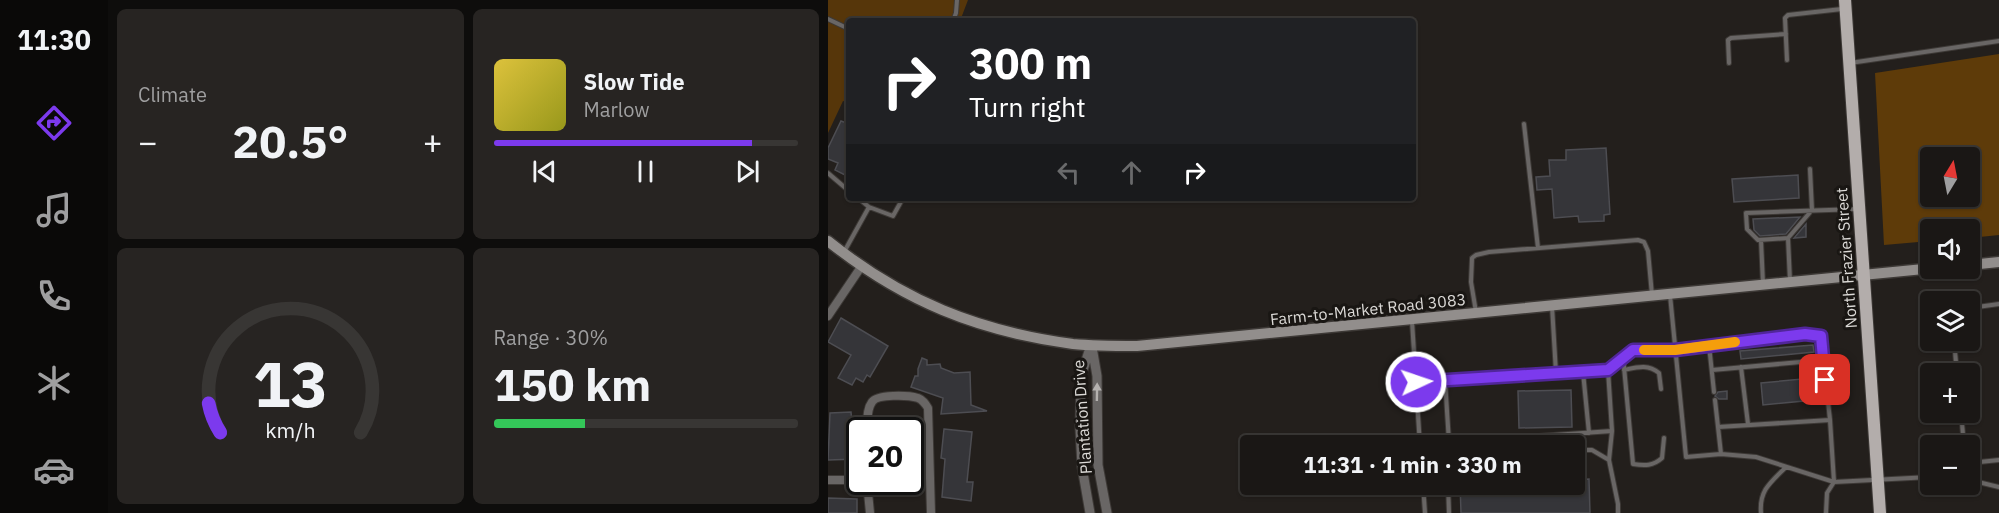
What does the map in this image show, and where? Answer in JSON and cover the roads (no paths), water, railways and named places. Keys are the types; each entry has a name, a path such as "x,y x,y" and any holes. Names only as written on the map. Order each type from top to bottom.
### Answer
{"main road":[{"name":"North Frazier Street","path":"1846,4 1880,513"},
{"name":"Farm-to-Market Road 3083","path":"828,240 861,267 909,296 964,320 1020,335 1091,345 1149,345 1920,269"},
{"path":"1980,264 1999,262"}],"street":[{"path":"828,316 861,267"},
{"name":"Plantation Drive","path":"1090,513 1082,466 1080,428 1081,376 1091,345"},
{"name":"Plantation Drive","path":"1091,345 1097,376 1098,465 1107,513"},
{"path":"868,417 873,400 880,396 917,398 924,401 928,408 931,513"},
{"path":"828,480 846,480"},
{"path":"868,495 870,513"}],"lane":[{"path":"954,18 957,0"},
{"path":"1787,60 1785,18 1788,15 1846,4"},
{"path":"828,19 846,28"},
{"path":"1729,63 1728,40 1731,38 1786,34"},
{"path":"1850,63 1999,41"},
{"path":"1524,124 1538,248"},
{"path":"1790,282 1788,238 1812,210 1810,169"},
{"path":"828,173 846,188"},
{"path":"862,201 869,207 893,216 901,201"},
{"path":"843,253 869,207"},
{"path":"1788,238 1758,240 1747,229 1746,213 1859,209"},
{"path":"1476,313 1471,282 1472,258 1489,252 1638,240 1644,242 1648,250 1652,296"},
{"path":"1761,240 1762,285"},
{"path":"1670,294 1686,457 1721,454 1756,458 1834,482 1920,478"},
{"path":"1980,307 1999,304"},
{"path":"1552,305 1556,374"},
{"path":"1412,320 1419,435"},
{"path":"1416,382 1608,370 1633,350 1675,350 1805,334 1821,336 1834,482 1827,493 1826,513"},
{"path":"1709,345 1714,392"},
{"path":"1623,356 1633,464 1644,466 1657,463 1662,458 1664,438"},
{"path":"1712,370 1823,360"},
{"path":"1624,369 1642,366 1652,368 1659,373 1661,389"},
{"path":"1741,367 1748,424"},
{"path":"1608,370 1612,430 1609,460 1618,513"},
{"path":"1583,372 1589,433"},
{"path":"1445,380 1449,435"},
{"path":"1715,400 1721,454"},
{"path":"1718,427 1830,420"},
{"path":"1556,435 1612,430"},
{"path":"1585,450 1592,450 1609,460"},
{"path":"1980,462 1999,460"},
{"path":"1761,513 1761,496 1786,467"},
{"path":"1980,482 1999,487"},
{"path":"1424,495 1425,513"},
{"path":"1448,495 1449,513"}]}
